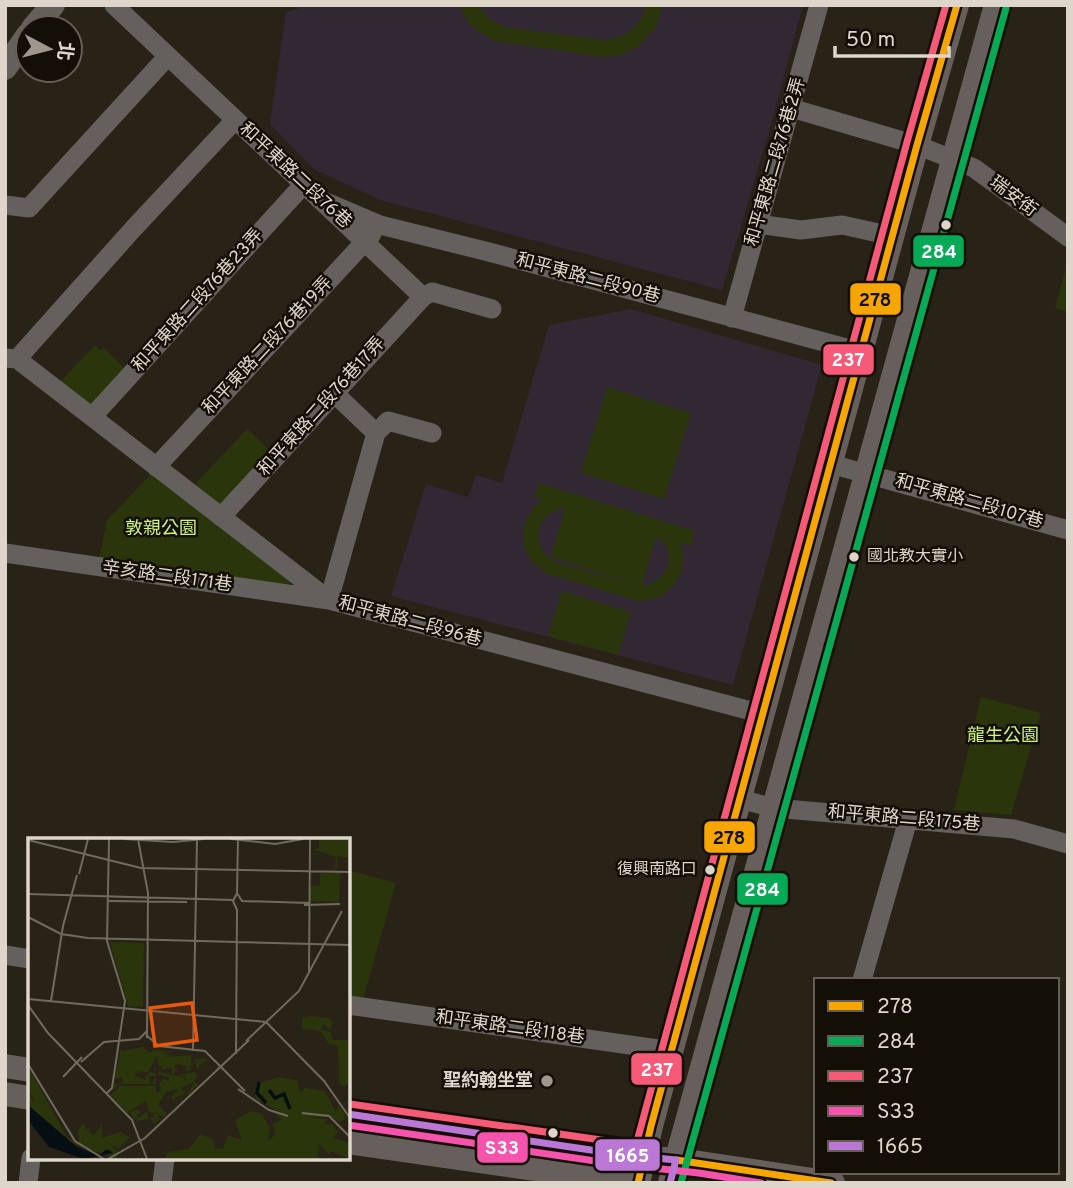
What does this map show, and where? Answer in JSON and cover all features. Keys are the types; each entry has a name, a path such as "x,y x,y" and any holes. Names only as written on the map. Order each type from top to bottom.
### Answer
{"main road":[{"path":"638,1183 892,236 957,5"},
{"path":"673,1172 996,5"},
{"path":"5,1066 28,1070"},
{"path":"5,1094 28,1098"},
{"path":"350,1114 644,1157 673,1172 829,1179"},
{"path":"350,1142 632,1183"}],"street":[{"name":"和平東路二段76巷","path":"114,5 423,297"},
{"name":"和平東路二段76巷2弄","path":"732,318 819,5"},
{"path":"5,205 29,208 167,56"},
{"name":"瑞安街","path":"791,108 917,145 974,168 1068,237"},
{"path":"11,358 235,120"},
{"name":"和平東路二段76巷23弄","path":"92,417 304,184"},
{"name":"和平東路二段90巷","path":"319,199 380,225 861,352"},
{"path":"758,224 801,230 842,225 892,236"},
{"name":"和平東路二段76巷19弄","path":"156,467 380,225"},
{"path":"423,297 432,292 492,309"},
{"name":"和平東路二段76巷17弄","path":"221,517 423,297"},
{"name":"和平東路二段96巷","path":"11,358 92,417 329,600 763,714"},
{"path":"334,393 376,433"},
{"path":"329,600 376,433 388,421 432,433"},
{"name":"和平東路二段107巷","path":"831,464 1068,530"},
{"name":"辛亥路二段171巷","path":"5,553 329,600"},
{"name":"和平東路二段175巷","path":"740,799 774,808 1014,829 1068,844"},
{"path":"863,978 908,820"},
{"path":"5,955 28,958"},
{"name":"和平東路二段118巷","path":"350,1005 672,1051"},
{"path":"28,1183 31,1160"},
{"path":"162,1183 165,1160"}],"shaded area":[{"path":"297,5 803,5 722,290 383,201 315,170 270,124 286,12 298,9"},
{"path":"631,309 822,365 733,685 391,596 426,484 468,497 476,475 502,483 549,325"}],"green space":[{"path":"459,5 478,5 489,19 505,27 605,40 632,30 646,5 663,5 656,27 639,46 621,55 601,57 494,41 468,22"},
{"path":"1068,261 1068,312 1055,308"},
{"path":"95,345 101,351 104,348 129,373 97,409 60,382"},
{"path":"607,387 691,413 664,499 581,473"},
{"path":"247,429 275,455 226,509 194,485"},
{"name":"敦親公園","path":"156,469 293,577 285,591 98,565 107,520"},
{"path":"539,483 695,531 691,545 680,542 683,564 675,583 660,596 638,601 551,575 531,560 523,540 527,518 543,499 534,497","holes":["565,508 551,557 638,586 556,562 547,556 539,540 541,523 547,516","656,537 667,551 667,566 658,579 642,586"]},
{"path":"562,591 631,612 618,655 548,636"},
{"name":"龍生公園","path":"981,697 1041,713 1011,815 954,810"},
{"path":"350,871 396,883 362,1003 350,1001"}],"transit line":[{"name":"237","path":"350,1104 636,1145 946,5"},
{"name":"278","path":"638,1183 651,1126 957,5"},
{"name":"284","path":"681,1183 1006,8"},
{"name":"1665","path":"350,1114 618,1154 676,1160 670,1183"},
{"name":"S33","path":"350,1125 761,1183"},
{"name":"278","path":"676,1160 831,1183"}],"place":[{"name":"國北教大實小","path":"854,557"},
{"name":"復興南路口","path":"710,870"},
{"name":"聖約翰坐堂","path":"547,1081"}]}
